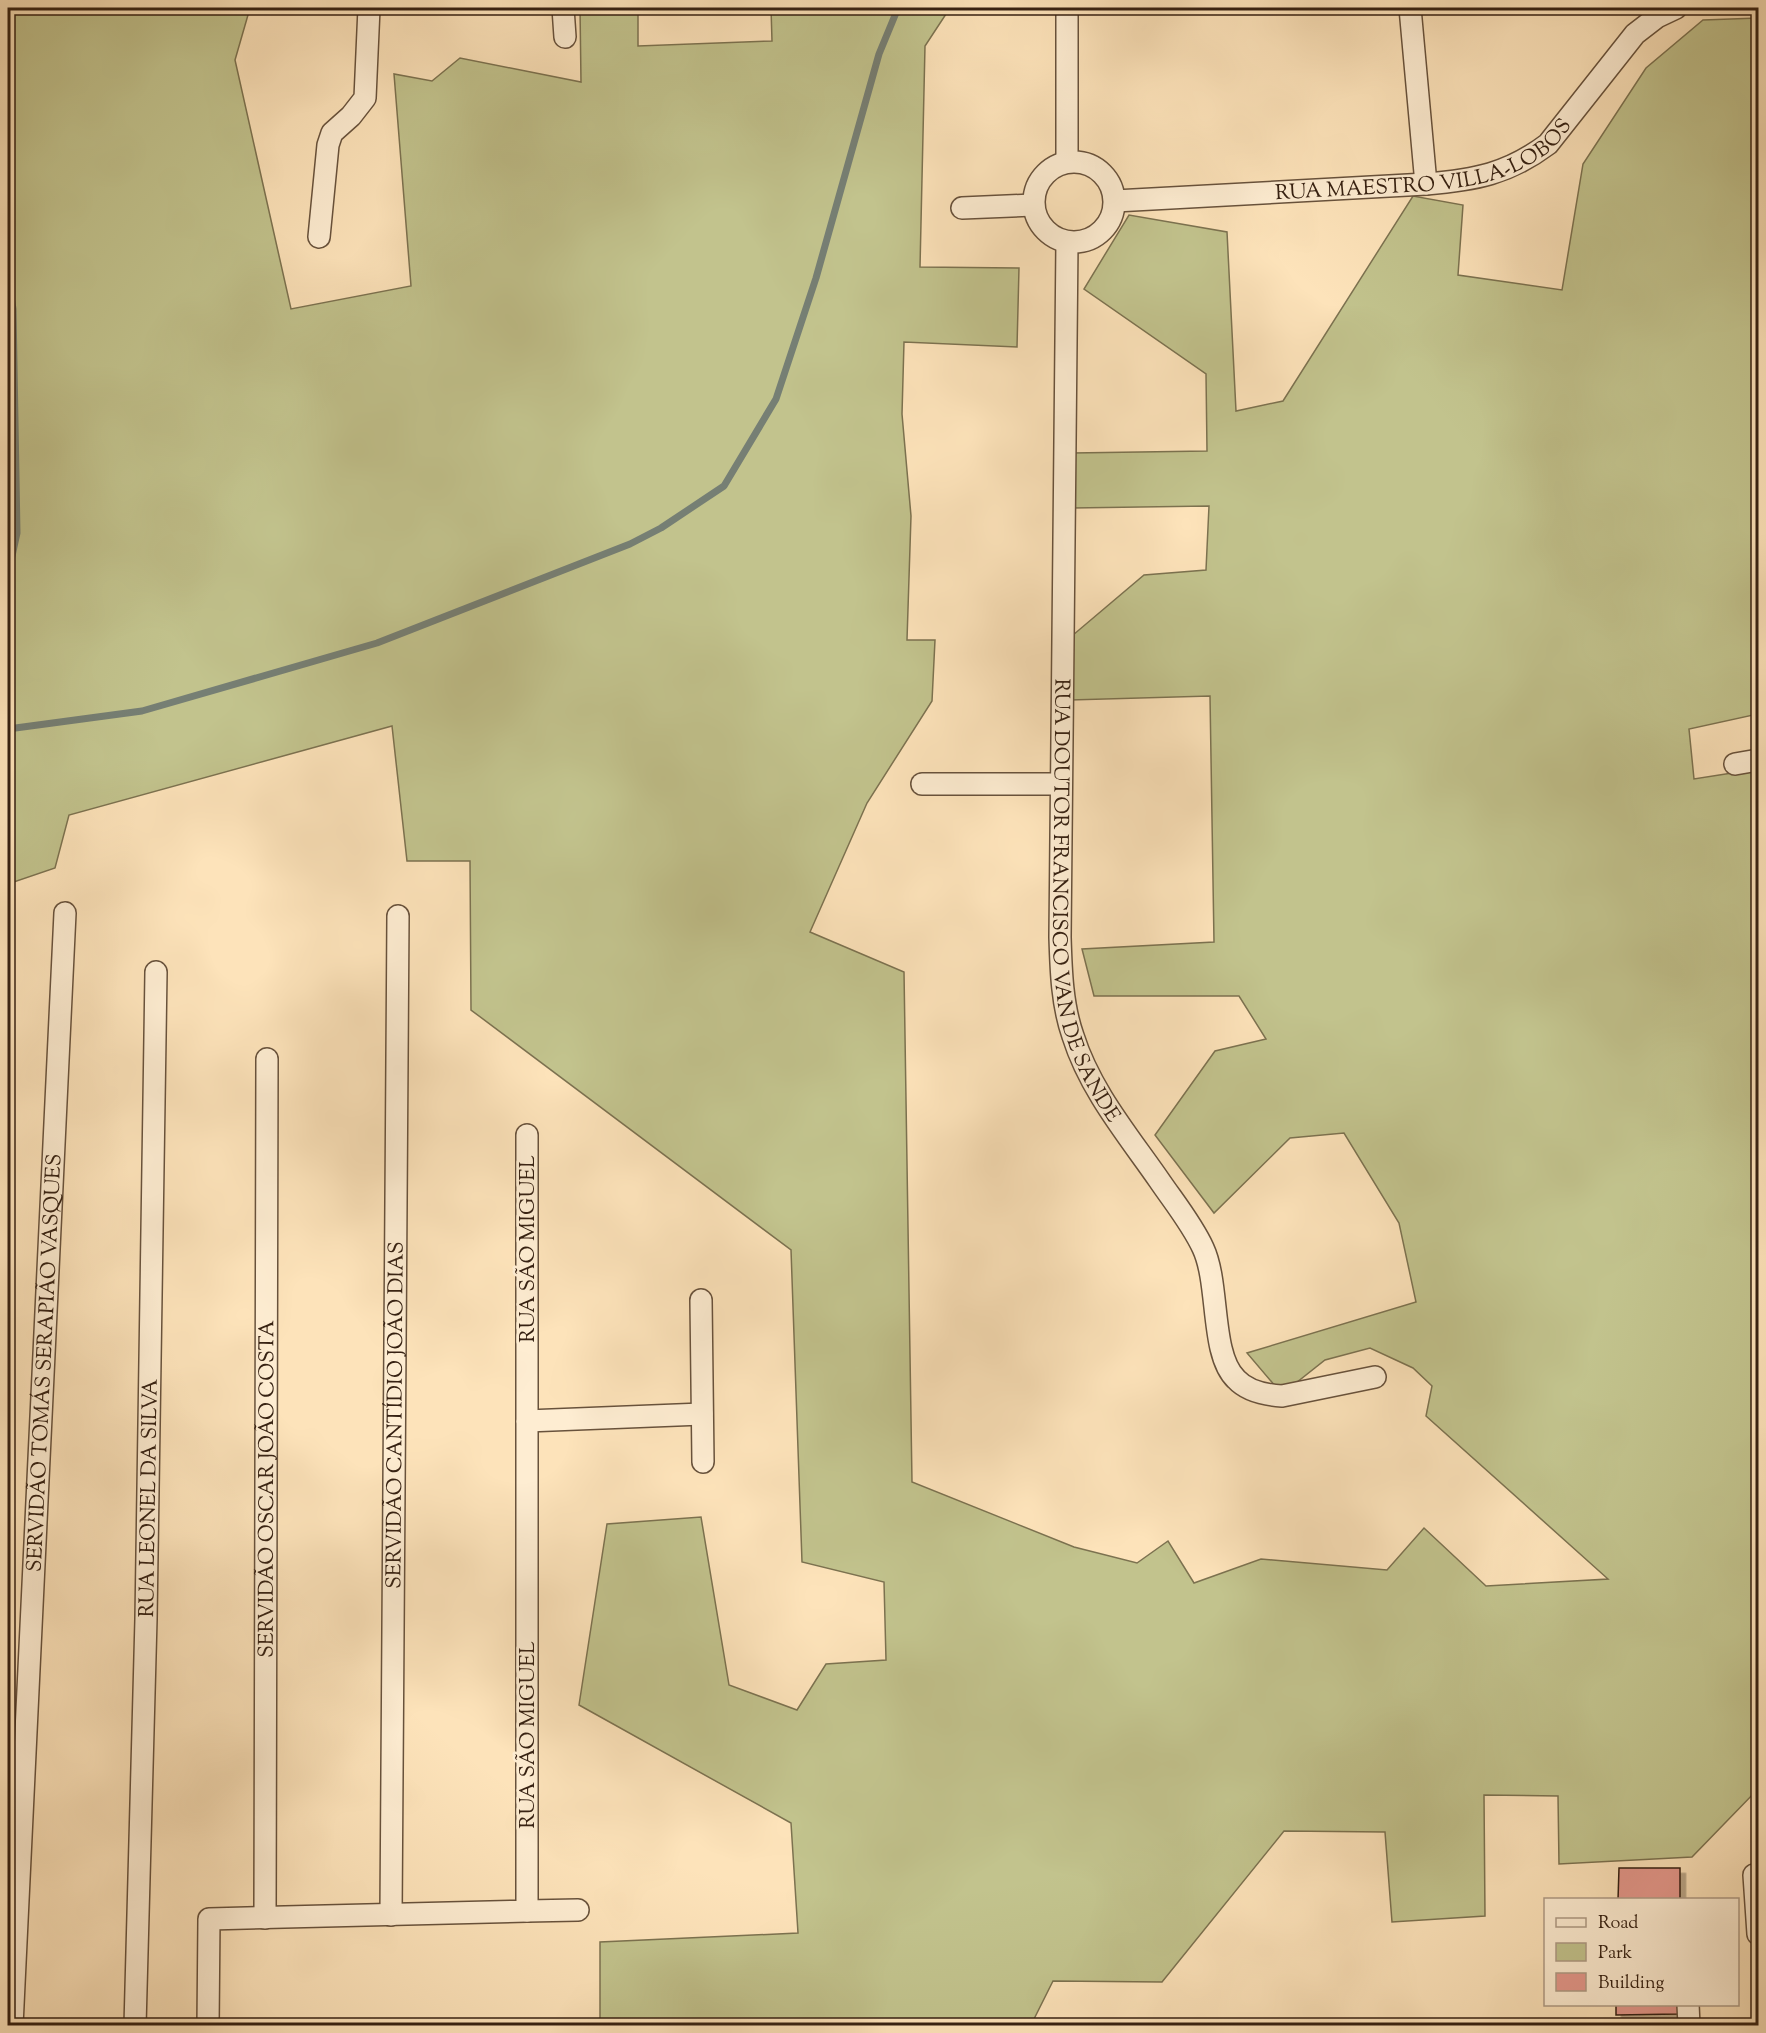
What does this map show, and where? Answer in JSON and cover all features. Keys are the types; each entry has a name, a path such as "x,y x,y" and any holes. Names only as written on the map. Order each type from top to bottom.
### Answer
{"street":[{"path":"319,237 328,145 332,133 351,116 365,98 369,8"},
{"path":"564,8 565,36"},
{"path":"1067,8 1067,161"},
{"path":"1410,8 1426,184"},
{"name":"RUA MAESTRO VILLA-LOBOS","path":"1115,201 1426,184 1464,181 1488,176 1530,158 1548,144 1635,34 1657,17 1676,8"},
{"path":"1067,161 1094,166 1112,187 1115,201 1113,213 1101,233 1079,243 1054,238 1037,218 1033,205 1034,193 1046,172 1067,161"},
{"path":"962,208 1033,205"},
{"name":"RUA DOUTOR FRANCISCO VAN DE SANDE","path":"1067,242 1061,973 1072,1035 1097,1091 1204,1249 1213,1277 1221,1346 1227,1366 1236,1380 1266,1395 1282,1396 1375,1377"},
{"path":"1735,764 1758,760"},
{"path":"922,784 1061,784"},
{"name":"SERVIDÃO TOMÁS SERAPIÃO VASQUES","path":"12,2025 65,913"},
{"name":"SERVIDÃO CANTÍDIO JOÃO DIAS","path":"391,1915 398,916"},
{"name":"RUA LEONEL DA SILVA","path":"135,2025 146,1619 156,972"},
{"name":"SERVIDÃO OSCAR JOÃO COSTA","path":"265,1918 267,1059"},
{"name":"RUA SÃO MIGUEL","path":"527,1135 527,1911"},
{"path":"701,1300 703,1462"},
{"path":"527,1421 702,1414"},
{"path":"1754,1875 1758,1934"},
{"path":"208,2025 209,1919 578,1910"},
{"path":"1688,2006 1689,2025"}],"green space":[{"path":"8,8 250,8 235,60 291,309 411,286 394,74 432,81 460,58 581,82 580,8 638,8 638,46 772,41 771,8 950,8 925,46 920,267 1019,268 1017,347 904,342 902,414 911,516 907,640 935,640 932,701 867,803 810,932 904,972 912,1482 1074,1547 1137,1563 1168,1541 1194,1583 1261,1559 1387,1570 1424,1528 1486,1586 1608,1579 1426,1416 1432,1386 1413,1368 1370,1348 1325,1360 1282,1394 1247,1353 1416,1302 1399,1223 1344,1133 1290,1138 1214,1213 1155,1135 1215,1051 1266,1039 1239,996 1094,996 1082,949 1214,942 1210,696 1070,700 1073,635 1144,575 1206,570 1209,506 1072,508 1072,453 1207,451 1206,374 1084,289 1129,215 1227,232 1236,411 1283,401 1413,196 1463,205 1458,275 1562,290 1583,164 1646,68 1703,20 1758,18 1758,714 1689,729 1694,779 1758,769 1758,1789 1692,1857 1559,1864 1558,1796 1484,1795 1485,1916 1392,1922 1385,1832 1284,1831 1162,1982 1053,1981 1031,2025 600,2025 600,1942 798,1933 791,1823 579,1705 607,1524 701,1517 729,1685 797,1710 826,1664 886,1660 884,1582 802,1562 791,1250 471,1010 470,861 407,861 392,726 69,815 55,868 8,884"}],"building":[{"path":"1619,1868 1680,1868 1680,1898 1618,1898"},
{"path":"1616,2006 1678,2006 1678,2014 1616,2015"}],"waterway":[{"path":"8,729 142,711 377,643 630,544 661,528 724,486 776,399 816,278 879,54 898,8"},
{"path":"8,278 13,309 17,533 8,574"}]}
